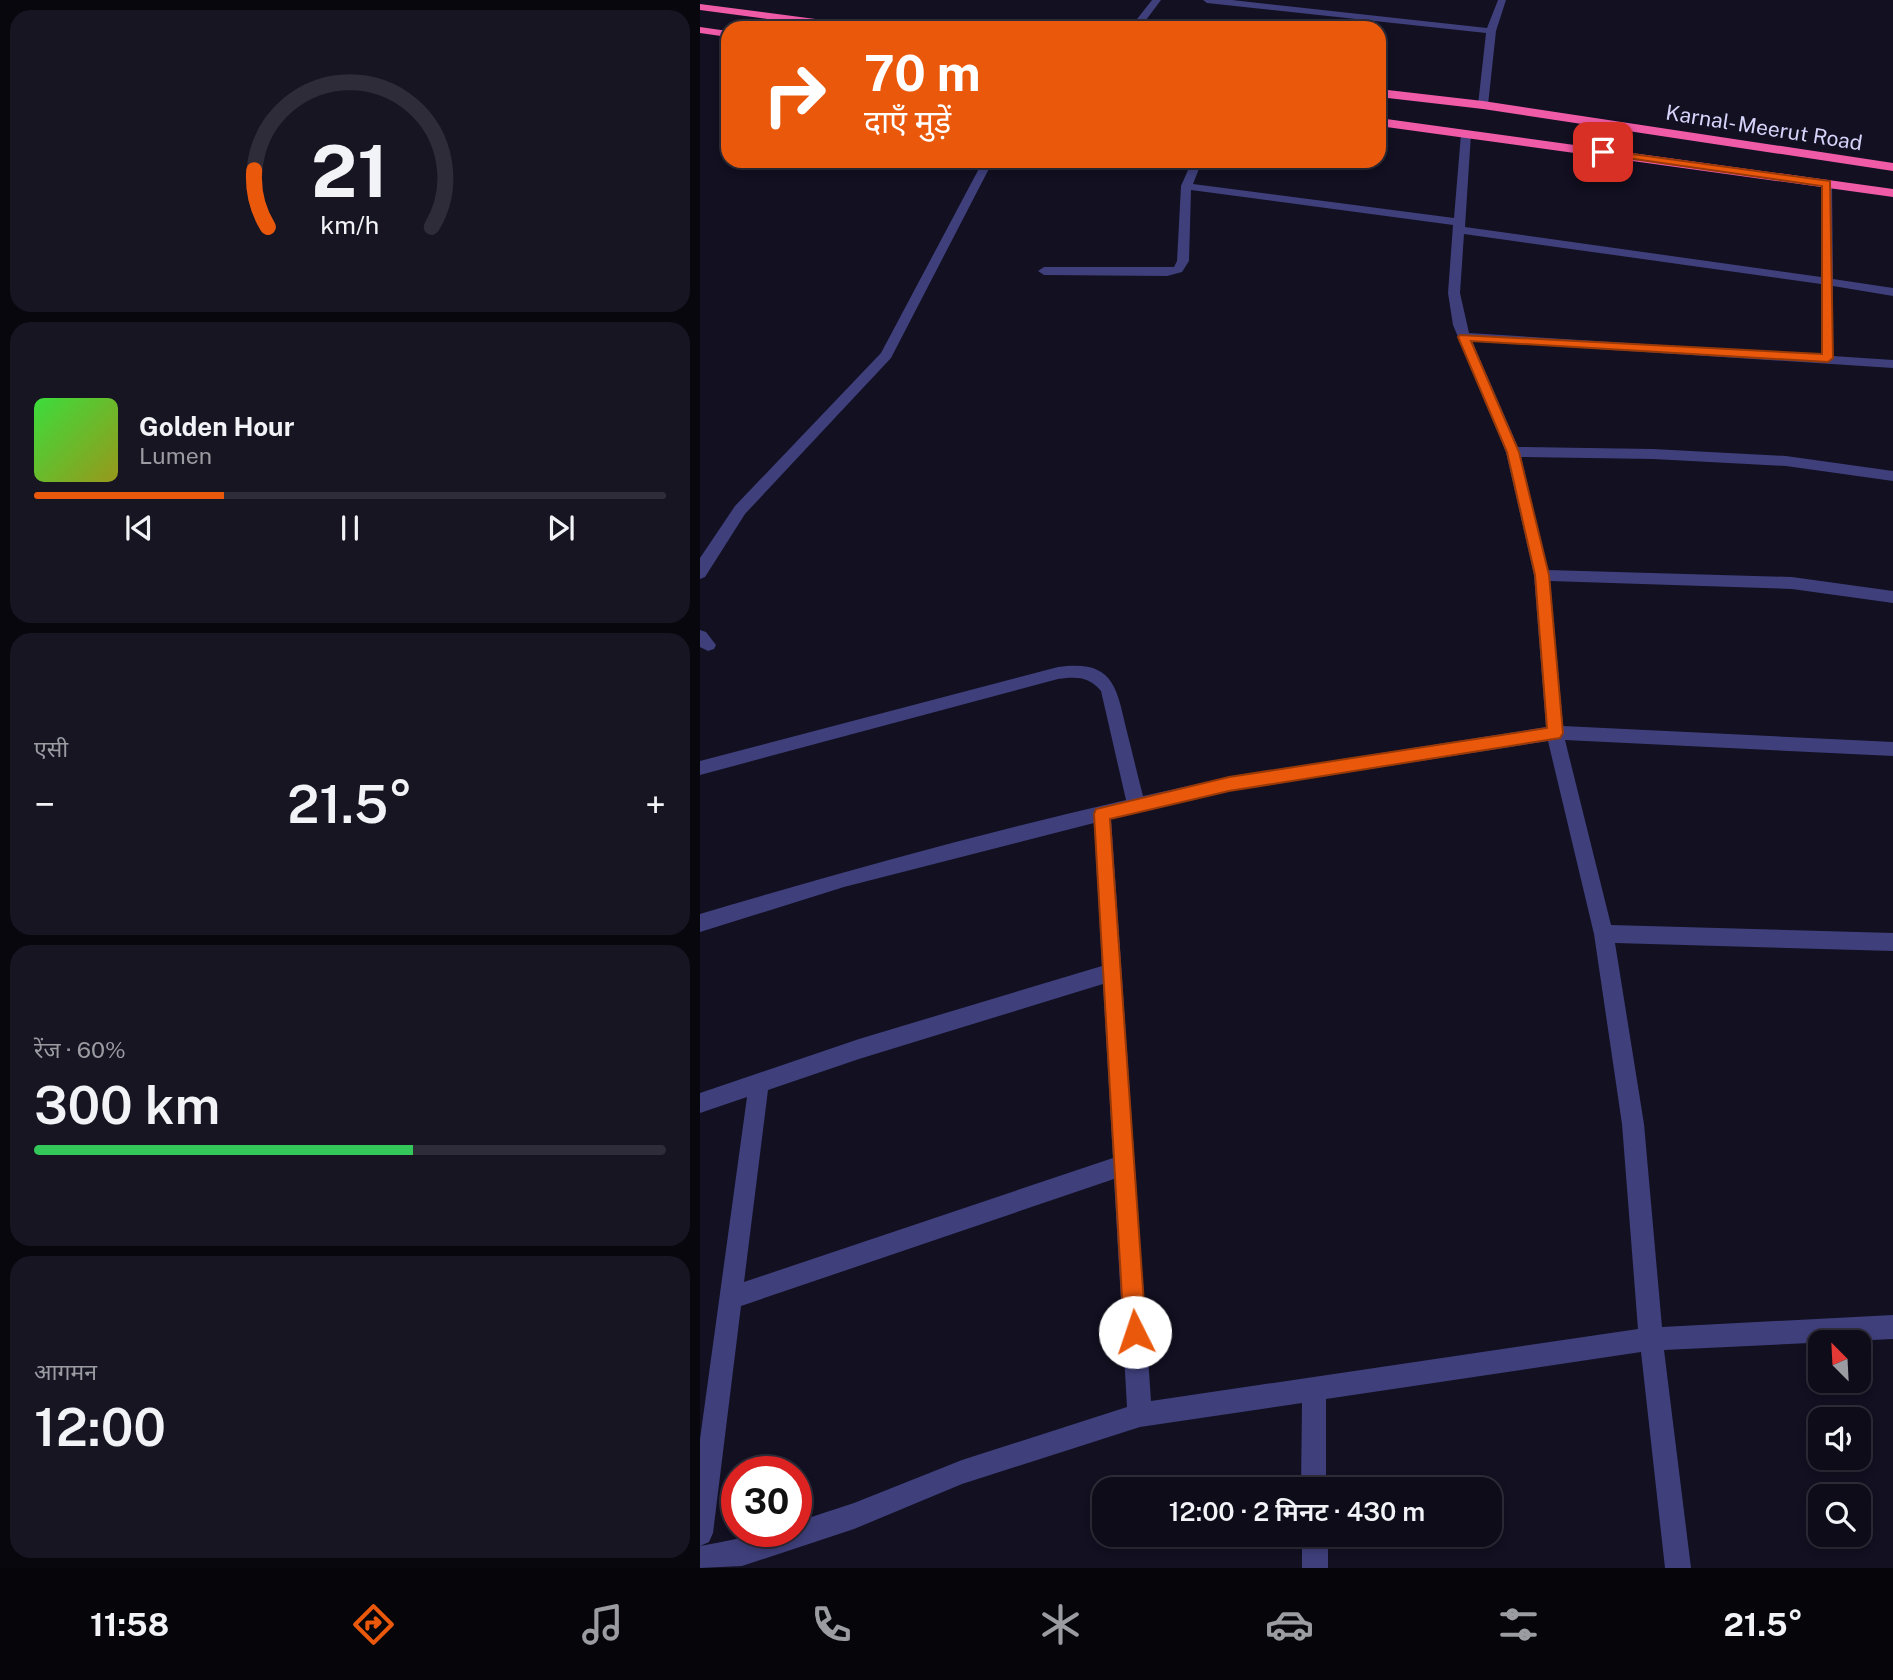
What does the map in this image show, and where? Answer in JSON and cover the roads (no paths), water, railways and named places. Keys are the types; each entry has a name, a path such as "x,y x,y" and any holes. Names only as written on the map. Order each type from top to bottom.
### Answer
{"highway":[{"path":"700,7 807,21"},
{"path":"700,30 721,33"},
{"name":"Karnal- Meerut Road","path":"1386,94 1893,167"},
{"path":"1386,123 1893,193"},
{"path":"1649,159 1663,132"}],"street":[{"path":"1140,21 1157,0"},
{"path":"1207,0 1491,31"},
{"path":"1483,106 1491,31 1502,0"},
{"path":"1466,134 1454,293 1459,325 1513,452 1542,575 1555,733 1604,934 1633,1124 1651,1339 1678,1568"},
{"path":"700,573 740,510 886,355 984,168"},
{"path":"1044,271 1167,272 1178,269 1183,261 1186,187 1194,168"},
{"path":"1827,184 1828,358"},
{"path":"1186,187 1893,292"},
{"path":"1464,337 1893,364"},
{"path":"1513,452 1653,454 1786,461 1893,476"},
{"path":"1542,575 1792,583 1893,597"},
{"path":"700,768 1058,673 1084,670 1100,678 1109,689 1136,806"},
{"path":"700,923 844,879 1229,784 1555,733 1893,749"},
{"path":"1102,814 1140,1415"},
{"path":"1604,934 1893,942"},
{"path":"700,1103 859,1049 1112,972"},
{"path":"700,1533 760,1083"},
{"path":"730,1298 1124,1165"},
{"path":"700,1559 754,1549 854,1516 962,1472 1140,1415 1651,1339 1893,1327"},
{"path":"1314,1391 1314,1477"},
{"path":"1314,1547 1315,1568"}]}
